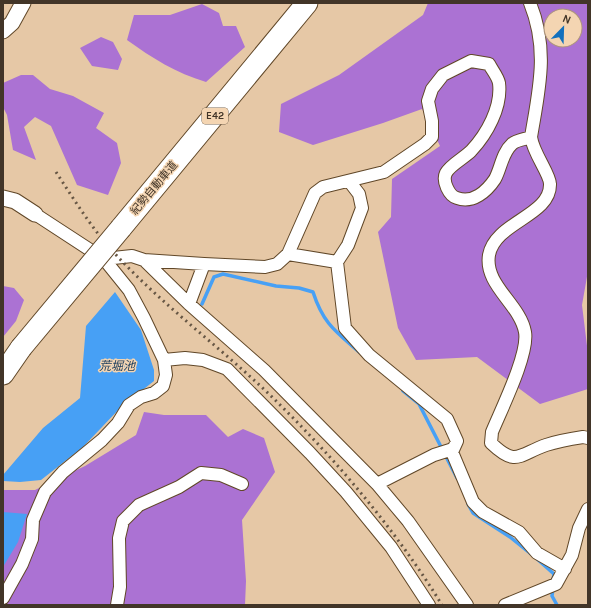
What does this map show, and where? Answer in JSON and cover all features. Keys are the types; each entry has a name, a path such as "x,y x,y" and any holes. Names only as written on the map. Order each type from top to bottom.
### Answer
{"highway":[{"name":"紀勢自動車道","path":"3,374 21,348 307,3"}],"street":[{"path":"3,31 12,23 23,3"},
{"path":"530,3 534,13 541,47 542,72 532,137 533,147 550,183 548,196 533,211 504,231 495,242 490,254 490,273 520,315 525,333 524,350 492,432 491,442 504,455 520,458 546,445 577,438 588,438"},
{"path":"104,259 132,256 144,260 204,264 264,267 277,264 288,254 315,193 323,187 384,172 425,144 432,137 432,121 428,101 432,89 443,75 470,61 489,64 499,82 499,98 491,123 471,151 446,172 444,181 450,192 456,198 467,200 480,195 495,179 505,154 512,142 532,137"},
{"path":"349,181 359,194 362,208 348,245 337,262 345,328 369,355 447,419 457,441 452,452 473,502 483,512 519,532 538,553 565,569"},
{"path":"3,198 15,201 104,259 128,290 164,360 166,375 163,386 154,394 141,397 129,405 118,423 102,440 63,472 45,492 32,520 32,539 22,564 3,598"},
{"path":"288,254 337,262"},
{"path":"144,260 189,304 264,370 377,484 408,521 468,605"},
{"path":"189,304 204,264"},
{"path":"164,360 185,358 203,360 227,369 310,453 346,492 391,547 429,605"},
{"path":"377,484 434,455 453,449"},
{"path":"117,605 120,587 119,538 123,521 139,505 179,487 201,473 221,475 242,484"},
{"path":"505,605 556,584 572,555 579,528 588,509"}],"shaded area":[{"path":"428,3 588,3 588,271 582,305 588,354 588,389 540,404 477,357 416,360 398,328 378,232 391,217 392,179 440,146 422,109 313,145 279,132 281,104 339,75 423,15"},
{"path":"202,4 219,13 223,26 236,26 245,47 206,82 165,64 127,40 134,15 170,15"},
{"path":"101,37 113,42 122,59 118,70 92,66 80,48"},
{"path":"21,75 33,75 50,89 73,96 104,113 96,128 117,143 121,163 108,195 77,185 51,126 35,117 24,127 36,160 13,150 7,115 3,107 3,83"},
{"path":"3,286 14,288 24,300 16,321 3,337"},
{"path":"144,412 164,415 206,415 228,437 243,429 264,438 275,472 242,520 246,581 245,605 3,605 3,490 35,490 85,466 136,435"}],"water":[{"name":"荒堀池","path":"115,292 141,330 154,370 154,381 122,406 83,447 41,480 20,482 3,481 3,475 43,428 80,398 86,326"},
{"path":"3,512 27,514 18,542 3,567"}],"waterway":[{"path":"202,304 214,277 223,274 276,286 299,288 313,292 321,312 331,326 359,352"},
{"path":"403,391 419,404 457,478"},
{"path":"468,504 473,513 510,537 531,554"},
{"path":"536,558 554,574 553,580"},
{"path":"553,588 552,596 557,605"}],"railway":[{"path":"56,172 93,227 118,257 155,293 270,395 294,418 340,468 405,549 442,605"}]}
